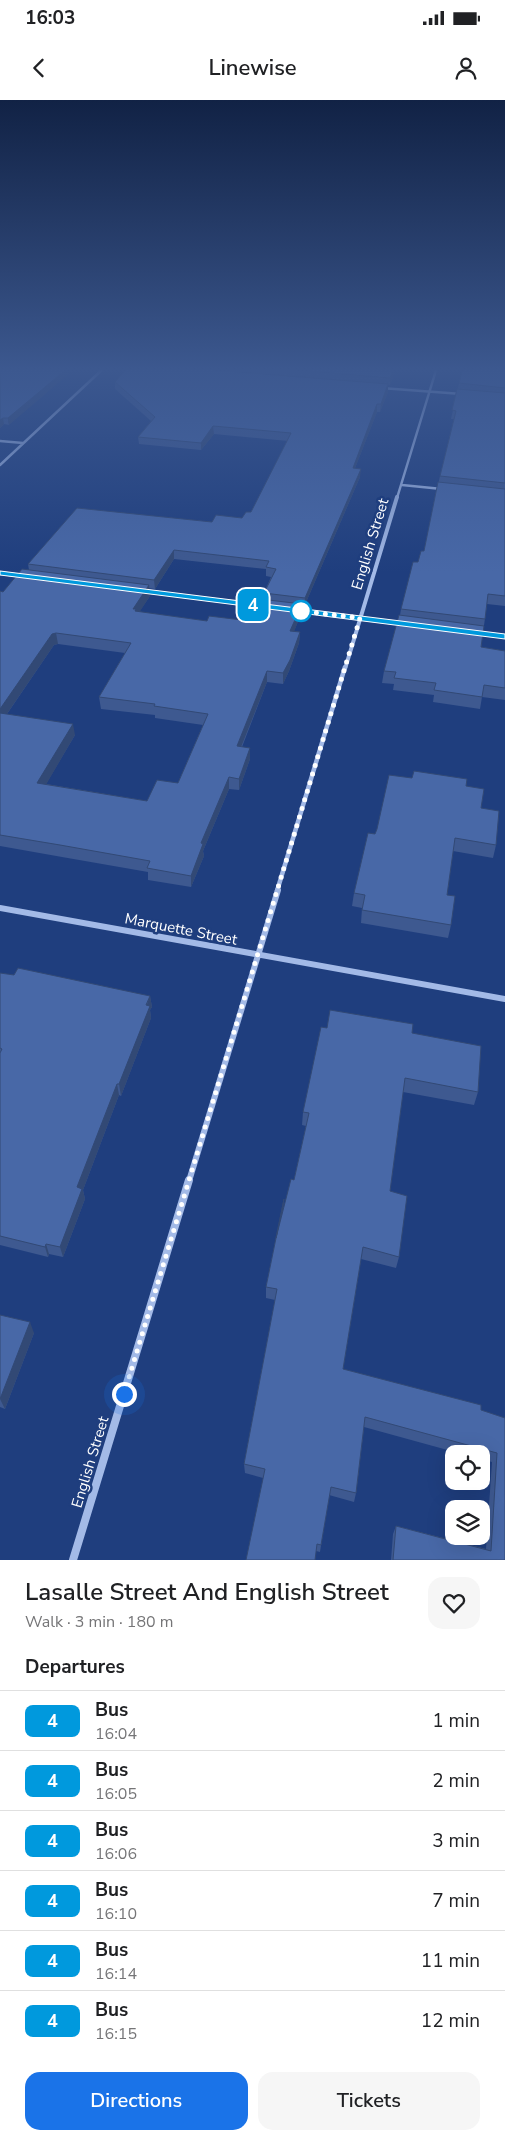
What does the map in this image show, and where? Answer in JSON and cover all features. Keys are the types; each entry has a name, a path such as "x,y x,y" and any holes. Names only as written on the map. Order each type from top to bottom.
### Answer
{"street":[{"path":"0,465 31,435"},
{"name":"English Street","path":"73,1560 417,435"},
{"path":"0,441 23,443"},
{"path":"402,485 443,489"},
{"path":"0,574 29,577"},
{"path":"136,590 272,608"},
{"path":"292,610 410,625"},
{"path":"476,633 505,636"},
{"name":"Marquette Street","path":"0,908 505,999"}],"building":[{"path":"140,435 207,435 201,443 138,437"},
{"path":"290,435 365,435 353,468 361,469 305,598 264,593 276,569 266,567 269,561 174,550 154,580 28,564 77,508 212,522 216,515 242,518 246,512 251,512"},
{"path":"450,435 505,435 505,483 440,476"},
{"path":"438,482 505,489 505,596 488,594 485,619 401,609 413,562 418,562 421,551 424,551"},
{"path":"22,569 149,585 133,609 136,609 135,611 207,621 209,616 250,621 260,599 302,604 290,631 300,632 290,660 283,673 267,671 237,746 250,748 239,779 229,777 201,843 203,844 191,876 147,868 150,861 0,835 0,713 73,724 37,783 147,801 157,780 178,783 208,714 154,706 155,704 99,697 131,643 56,633 52,634 0,709 0,591 3,592"},
{"path":"399,615 484,626 481,647 505,651 505,688 484,685 482,697 434,690 436,683 394,678 396,672 384,671"},
{"path":"414,771 467,779 466,786 484,789 481,808 499,811 496,845 455,838 447,895 455,896 451,925 362,910 365,895 354,893 368,833 375,834 377,829 389,775 412,778"},
{"path":"18,968 150,996 146,1005 150,1006 77,1187 82,1189 60,1247 46,1244 45,1247 0,1236 0,1053 2,1049 0,1048 0,973 14,975"},
{"path":"330,1010 413,1024 412,1033 481,1046 478,1092 405,1078 390,1191 407,1196 399,1257 363,1247 343,1369 481,1405 481,1410 505,1418 505,1560 393,1560 396,1526 445,1539 445,1545 468,1545 491,1551 497,1453 490,1451 490,1445 468,1445 365,1417 356,1493 331,1487 321,1545 317,1544 315,1560 246,1560 265,1469 244,1464 277,1289 266,1287 276,1238 291,1179 294,1180 309,1113 303,1112 321,1027 327,1028"},
{"path":"0,1315 30,1322 0,1399"}],"bus line":[{"name":"4","path":"0,574 505,637"}],"route":[{"path":"124,1394 360,618 301,611"}]}
